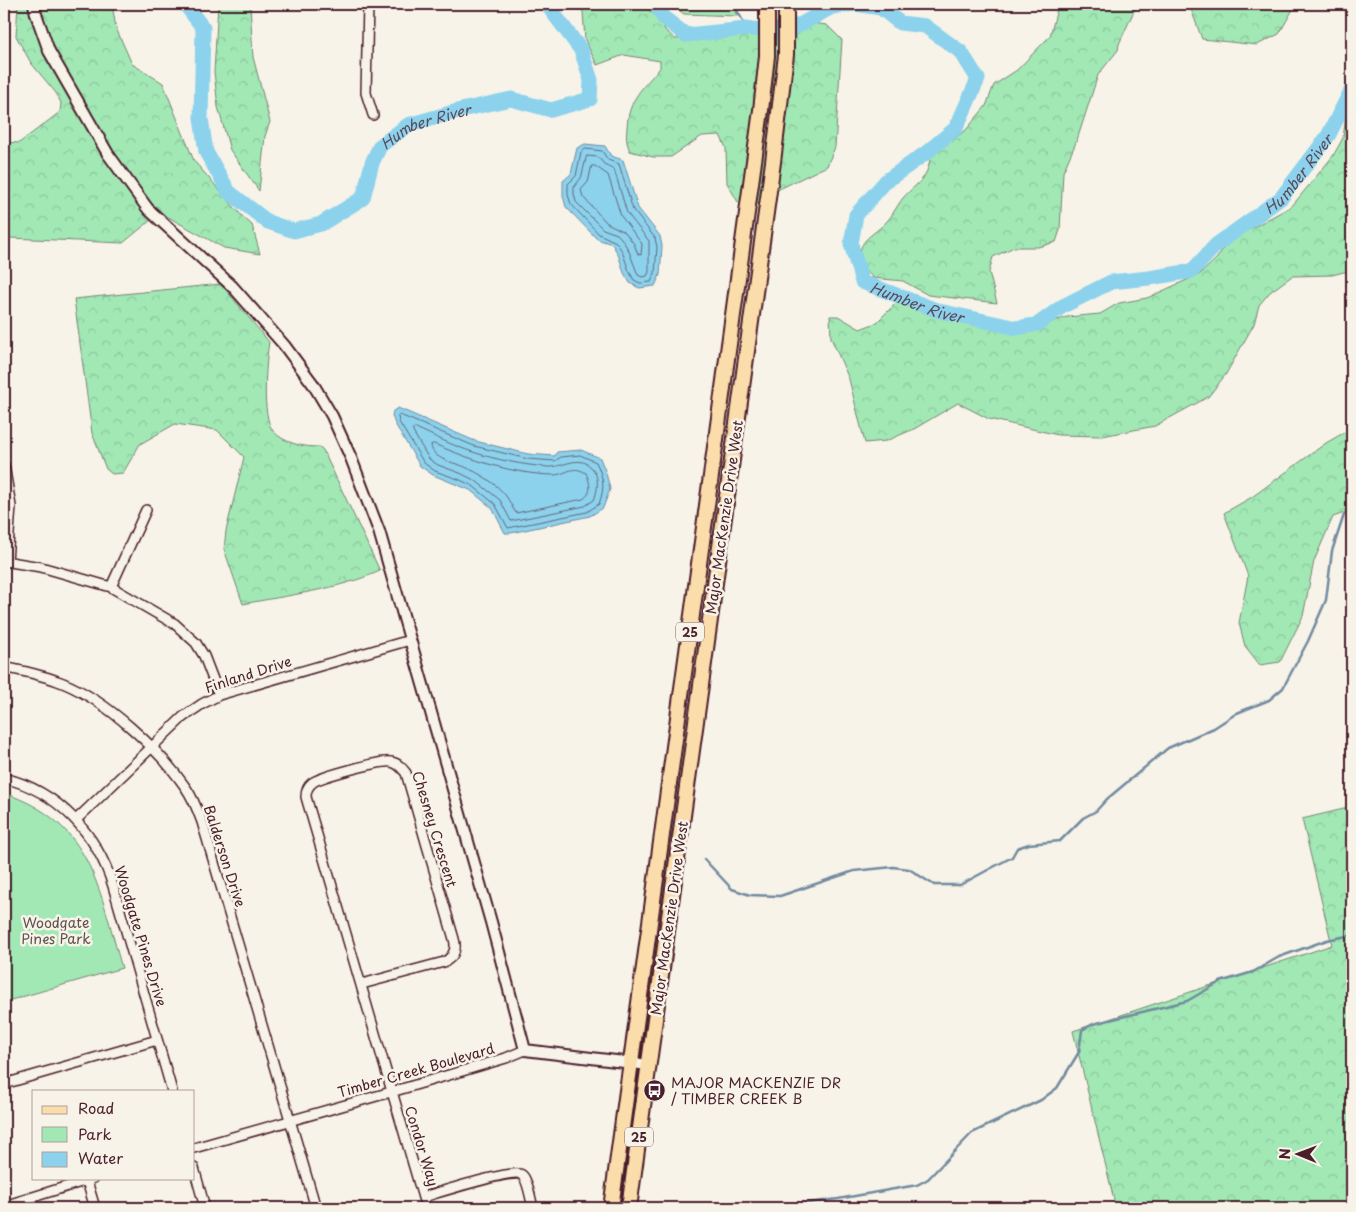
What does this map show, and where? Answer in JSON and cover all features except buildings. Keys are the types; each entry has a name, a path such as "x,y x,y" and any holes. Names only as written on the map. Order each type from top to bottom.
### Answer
{"main road":[{"name":"Major MacKenzie Drive West","path":"611,1208 761,110 767,56 767,4"},
{"name":"Major MacKenzie Drive West","path":"629,1208 772,172 786,56 786,4"}],"street":[{"path":"34,4 49,51 108,154 148,209 233,287 284,345 307,376 332,416 371,506 488,912 525,1050"},
{"path":"368,4 366,93 374,115"},
{"path":"4,465 11,506 5,561 60,572 111,587 176,624 190,637 204,656 219,695"},
{"path":"111,587 146,510"},
{"name":"Finland Drive","path":"76,820 189,712 219,695 410,640"},
{"name":"Balderson Drive","path":"4,668 49,678 79,691 107,708 150,748 187,789 202,822 316,1208"},
{"name":"Chesney Crescent","path":"362,984 444,962 451,958 455,949 454,939 406,773 400,766 390,762 378,762 317,780 310,784 306,793 392,1092"},
{"name":"Woodgate Pines Drive","path":"4,778 42,793 76,820 100,854 110,875 172,1090"},
{"path":"4,1084 157,1040"},
{"name":"Timber Creek Boulevard","path":"195,1148 392,1092 506,1058 525,1050 649,1065"},
{"name":"Condor Way","path":"392,1092 426,1208"},
{"path":"195,1172 205,1208"},
{"path":"423,1197 504,1174 518,1172 522,1174 525,1180 533,1208"},
{"path":"4,1206 88,1180"},
{"path":"91,1180 95,1208"}],"green space":[{"path":"18,4 112,4 116,28 132,64 163,83 194,161 252,225 260,254 224,248 168,217 156,216 123,243 10,238 4,240 4,140 19,143 60,112 61,103 56,93 31,63 16,36"},
{"path":"218,4 250,4 253,57 270,122 265,136 259,191 230,150 218,107 214,72"},
{"path":"578,4 641,4 660,19 665,30 675,39 692,38 707,31 764,31 777,34 785,45 811,23 827,25 842,40 835,147 827,166 773,192 763,203 747,204 738,202 727,183 726,148 720,135 702,136 671,157 653,157 630,151 626,137 630,109 637,95 660,68 660,61 624,55 597,65 585,40 583,12"},
{"path":"670,4 732,4 737,16 684,14"},
{"path":"1057,4 1137,4 1118,50 1098,75 1077,140 1063,172 1060,230 1056,242 1038,247 1014,247 993,257 989,272 997,303 928,295 903,281 873,278 865,268 860,257 861,248 865,241 885,223 903,198 921,180 927,171 931,155 966,130 986,106 994,85 1017,70 1050,36"},
{"path":"1189,4 1296,4 1279,34 1257,45 1202,39"},
{"path":"1352,108 1352,270 1332,275 1292,276 1270,292 1259,305 1254,324 1226,374 1208,397 1155,426 1102,436 1058,435 989,419 958,403 914,429 886,441 865,443 849,379 831,338 830,316 838,316 860,329 876,323 896,303 933,309 954,317 1040,325 1067,317 1100,314 1119,303 1147,298 1200,274 1217,258 1228,241 1292,206 1333,156 1343,138 1346,115"},
{"path":"221,284 269,342 266,401 269,424 273,431 289,442 320,447 323,450 380,571 347,583 243,604 224,549 226,531 244,457 217,430 175,424 140,444 123,473 112,474 106,469 92,433 74,299"},
{"path":"1352,428 1352,512 1333,517 1314,561 1303,616 1280,662 1260,665 1245,646 1239,623 1248,576 1224,513 1252,497 1326,443"},
{"name":"Woodgate Pines Park","path":"4,793 33,806 56,822 74,841 87,862 98,886 122,968 4,1002"},
{"path":"1352,807 1352,919 1350,923 1352,935 1352,1199 1336,1208 1116,1208 1073,1031 1332,945 1302,819"}],"water":[{"path":"585,144 605,146 611,156 623,160 638,208 660,236 662,246 660,275 655,286 639,288 630,283 612,244 597,239 566,207 563,196 563,181 571,174 577,148"},
{"path":"398,408 475,441 528,454 555,456 557,452 581,450 600,458 610,489 603,508 590,516 505,533 492,508 470,490 433,475 420,466 395,424 392,416 393,411"}],"waterway":[{"name":"Humber River","path":"185,4 203,28 201,118 206,152 229,192 268,222 294,231 321,224 363,198 372,163 380,146 408,125 461,110 511,99 551,110 590,99 591,80 581,50 551,10 556,4"},
{"name":"Humber River","path":"655,4 664,18 686,35 747,29 779,30 794,28 832,7 855,4 881,8 900,23 925,26 961,52 978,79 956,128 926,153 886,181 856,215 851,244 862,282 939,311 1017,328 1038,324 1063,306 1111,282 1192,271 1216,245 1281,198 1328,136 1352,89"},
{"path":"735,4 747,29"},
{"path":"704,859 732,889 750,895 780,896 854,871 893,867 909,869 934,885 960,885 1012,857 1017,848 1029,844 1060,841 1083,818 1096,811 1107,799 1168,748 1214,728 1237,713 1269,700 1283,688 1308,641 1326,600 1332,551 1344,515 1352,507"},
{"path":"771,1208 838,1199 917,1185 928,1179 972,1133 1041,1100 1057,1088 1079,1052 1082,1030 1093,1024 1187,1001 1220,982 1253,972 1279,957 1327,940 1352,935"}],"place":[{"name":"MAJOR MACKENZIE DR / TIMBER CREEK B","path":"655,1090"}]}
